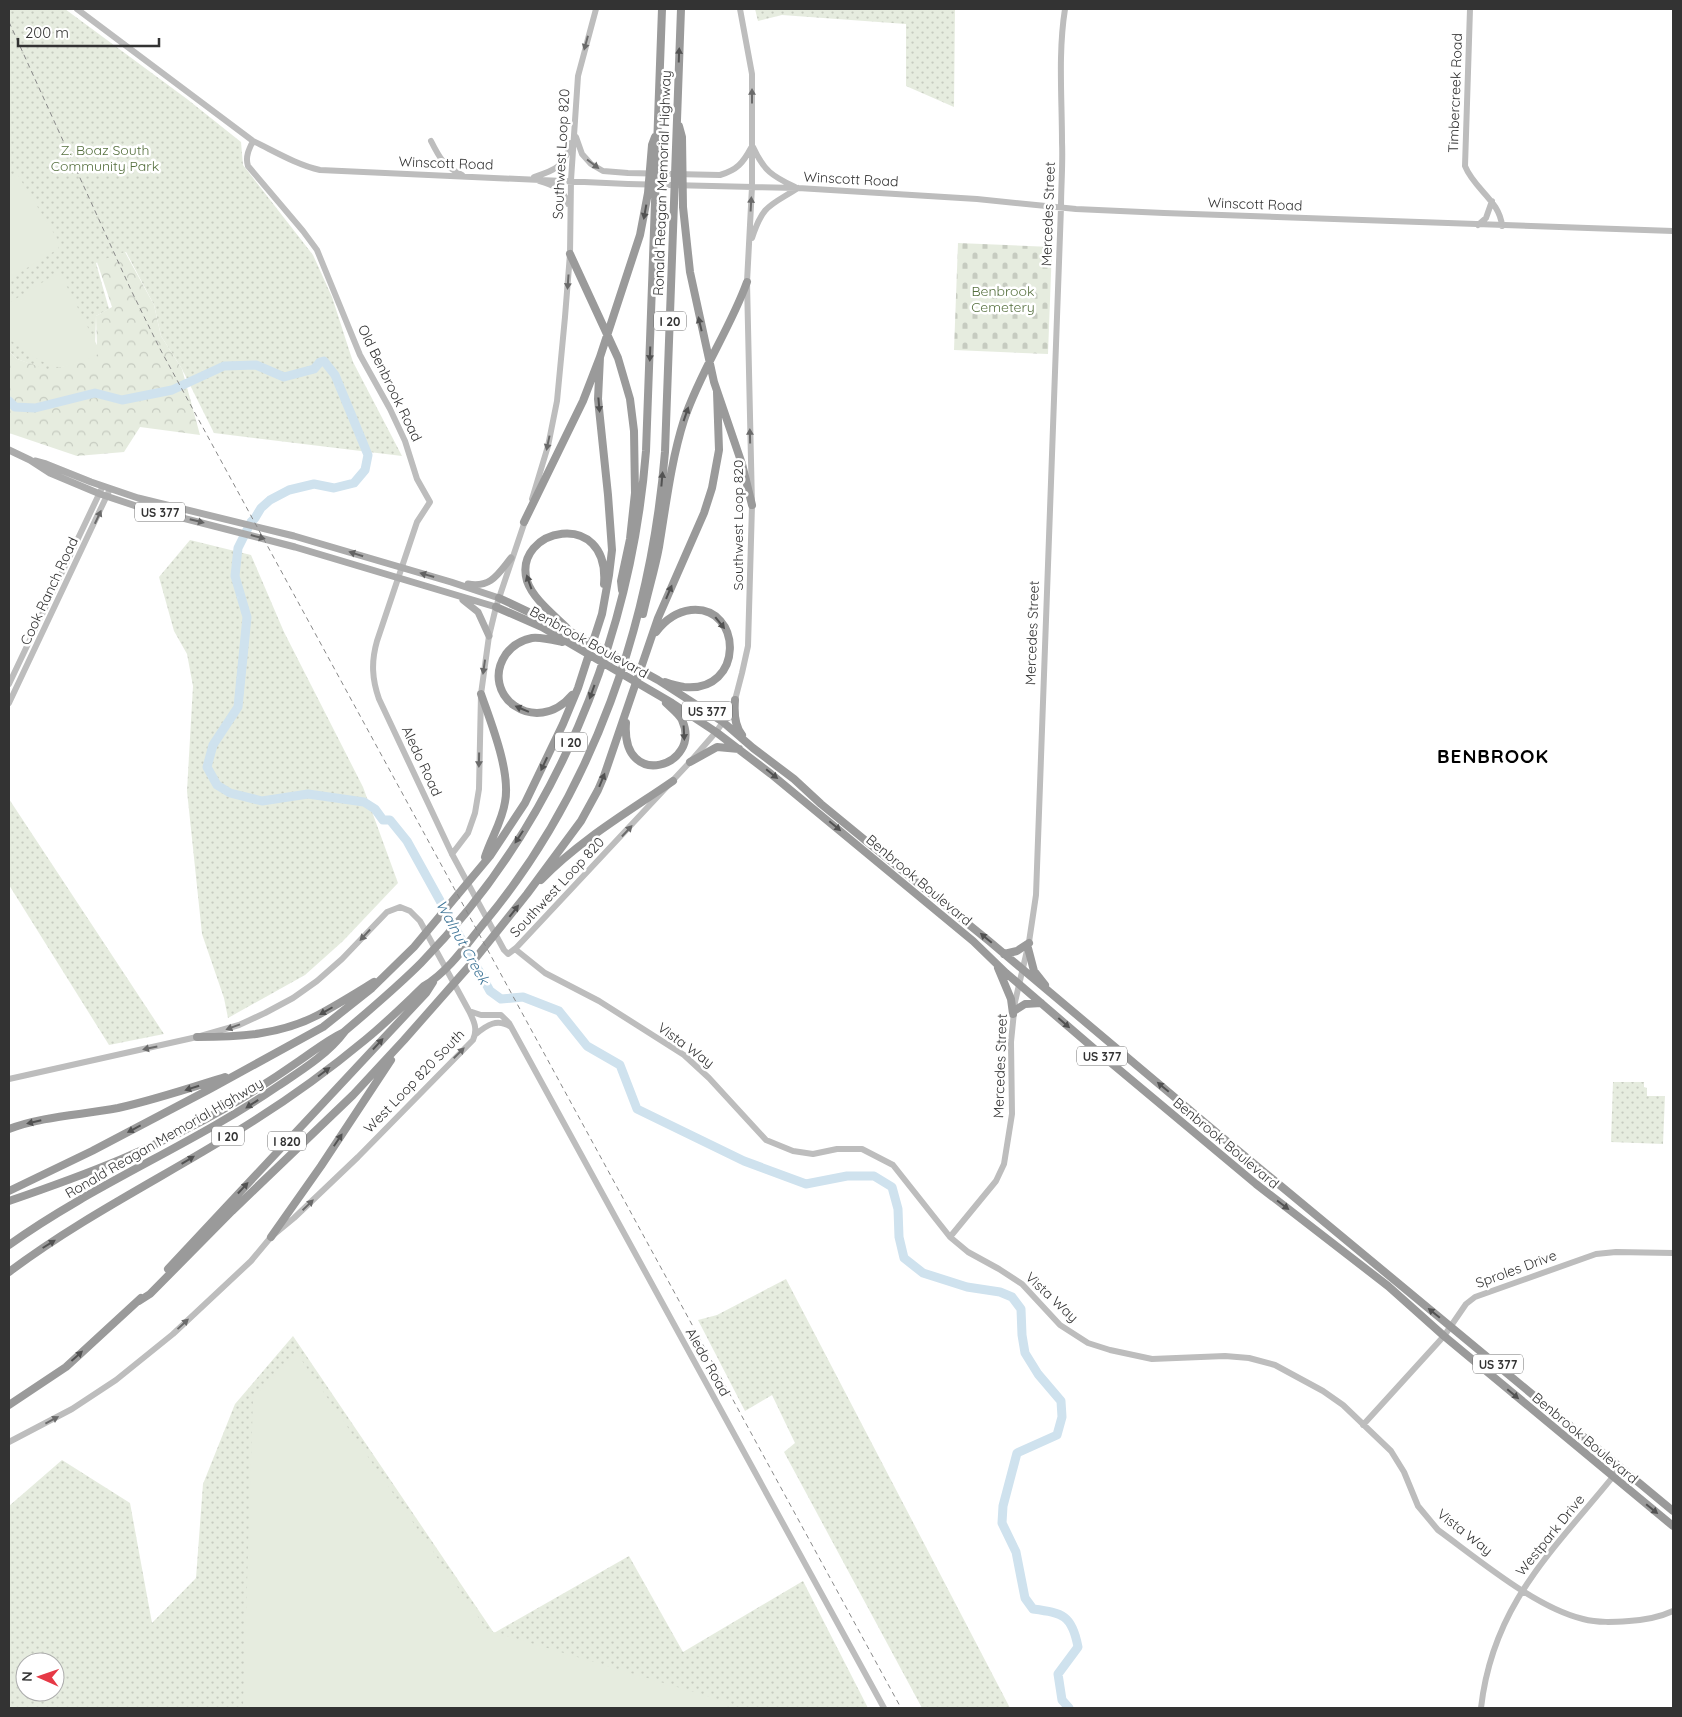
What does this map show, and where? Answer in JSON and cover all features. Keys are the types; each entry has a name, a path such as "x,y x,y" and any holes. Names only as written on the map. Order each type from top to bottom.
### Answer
{"highway":[{"name":"Ronald Reagan Memorial Highway","path":"9,1245 78,1201 247,1107 336,1044 346,1031 422,962 463,916 493,877 539,805 578,728 600,672 623,596 639,520 646,451 662,9"},
{"name":"Ronald Reagan Memorial Highway","path":"9,1272 52,1241 253,1122 294,1095 354,1049 424,986 434,980 461,951 508,894 550,829 588,757 618,681 634,630 656,531 663,471 681,9"},
{"path":"677,119 682,138 683,198 690,272 717,392 742,464 752,505"},
{"path":"524,522 583,401 600,357 640,235 648,193 652,145 658,130"},
{"path":"570,254 618,358 630,399 635,456 632,526 621,581 623,596"},
{"path":"634,630 640,624 658,550 678,439 690,402 747,282"},
{"path":"9,1191 84,1156 323,1027 357,1002 414,947 490,856 525,803 559,732 578,688 602,614 610,575 612,550 598,399 600,357"},
{"path":"139,1301 150,1294 232,1211 353,1095 404,1040 501,928 543,870 573,833 598,790 668,595 704,513 712,488 720,450 717,392"},
{"path":"574,634 540,600 528,581 526,561 538,544 545,539 565,532 583,537 595,547 602,564 604,578 602,614"},
{"name":"Benbrook Boulevard","path":"499,598 574,634 658,680 724,722 753,748 794,779 873,853 1041,1004 1256,1184 1388,1286 1444,1336 1673,1526"},
{"name":"Benbrook Boulevard","path":"496,607 542,627 656,693 740,749 1004,954 1022,971 1673,1511"},
{"path":"652,638 664,622 673,616 685,611 696,610 707,612 716,617 724,626 730,643 728,663 720,676 712,683 696,687 683,687 658,680"},
{"path":"567,643 533,638 514,645 502,660 499,670 499,681 502,690 515,706 524,712 535,714 560,706 578,688"},
{"path":"626,714 625,740 632,756 640,762 649,765 659,766 669,763 684,746 685,732 682,720 656,693"},
{"path":"481,694 502,761 506,783 506,802 483,863"},
{"path":"735,700 734,713 739,731 753,748"},
{"path":"690,762 717,747 740,749"},
{"path":"527,894 560,860 673,781"},
{"path":"1004,954 1028,946 1034,972 1050,993"},
{"path":"996,964 1014,1012 1025,1004 1041,1004"},
{"path":"197,1037 254,1035 292,1026 317,1016 382,977"},
{"name":"I 820","path":"9,1404 66,1366 139,1301 426,993 434,980"},
{"path":"9,1201 86,1174 173,1136 252,1092 330,1039 346,1031"},
{"path":"271,1237 321,1166 404,1040"},
{"path":"9,1129 47,1119 100,1111 165,1096 239,1072"}],"main road":[{"name":"Benbrook Boulevard","path":"9,450 30,460 50,473 105,491 294,536 499,598"},
{"name":"Benbrook Boulevard","path":"105,491 136,506 295,547 496,607"},
{"path":"451,582 476,586 488,583 512,558"},
{"path":"455,594 478,612 489,636"}],"street":[{"name":"Winscott Road","path":"76,9 253,141 312,168 628,184 798,188 977,198 1061,207 1164,213 1673,231"},
{"name":"Southwest Loop 820","path":"452,854 468,833 475,813 479,789 481,694 489,636 496,607 544,462 557,401 563,354 570,254 571,180 578,76 596,9"},
{"name":"Southwest Loop 820","path":"508,954 515,950 690,762 724,722 735,700 748,646 752,505 747,282 752,187 752,74 740,9"},
{"name":"Mercedes Street","path":"950,1238 996,1181 1004,1164 1012,1114 1011,1042 1014,1012 1034,911 1038,864 1045,619 1061,207 1061,53 1065,9"},
{"name":"Timbercreek Road","path":"1470,9 1465,166 1469,176 1492,201 1501,216 1502,226"},
{"path":"574,133 582,154 591,164 603,171 628,173 720,175 742,163 752,144"},
{"path":"530,178 552,171 562,163 568,154 574,133"},
{"name":"Old Benbrook Road","path":"253,141 247,154 248,166 303,231 316,250 360,355 390,409 416,470 417,479 430,502 417,522 402,568"},
{"path":"431,141 442,162 466,177"},
{"path":"752,144 765,169 777,179 798,188"},
{"path":"530,178 559,189 565,195 570,214"},
{"path":"749,246 759,218 766,208 798,188"},
{"path":"1478,225 1486,218 1492,201"},
{"name":"Cook Ranch Road","path":"9,684 105,491"},
{"name":"Cook Ranch Road","path":"9,703 105,491"},
{"name":"Aledo Road","path":"402,568 374,651 373,678 379,699 452,854 504,950 508,954"},
{"name":"West Loop 820 South","path":"9,1079 197,1037 238,1025 293,998 330,970 387,912 400,907 410,911 420,921 476,1026 476,1034 473,1040 358,1156 294,1218 271,1237 231,1280 144,1358 116,1380 72,1409 9,1442"},
{"name":"Vista Way","path":"515,950 545,973 599,1001 684,1056 710,1078 766,1140 793,1151 813,1154 837,1148 862,1149 893,1165 950,1238 968,1252 1022,1284 1060,1325 1088,1342 1110,1350 1152,1359 1225,1356 1249,1358 1276,1365 1323,1392 1343,1405 1378,1438 1399,1462 1418,1506 1429,1520 1444,1534 1522,1590 1561,1611 1576,1617 1597,1621 1639,1620 1673,1611"},
{"path":"469,1011 481,1015 501,1015 512,1028"},
{"path":"476,1034 488,1025 495,1023 505,1024 512,1028"},
{"name":"Aledo Road","path":"512,1028 884,1708"},
{"name":"Sproles Drive","path":"1363,1425 1444,1336 1466,1304 1475,1297 1589,1257 1616,1252 1673,1253"},
{"name":"Westpark Drive","path":"1481,1708 1483,1689 1491,1657 1510,1611 1522,1590 1536,1568 1620,1468"}],"green space":[{"name":"Z. Boaz South Community Park","path":"9,9 65,9 187,99 241,142 243,165 313,255 332,297 353,362 402,456 214,433 182,369 161,336 154,305 126,252 96,263 109,309 96,316 95,349 78,362 49,371 17,359 9,351"},
{"path":"755,9 955,9 954,107 906,86 906,24 782,15 758,21"},
{"path":"17,174 60,243 58,249 9,279 9,180"},
{"name":"Benbrook Cemetery","path":"958,243 1052,247 1048,354 954,350"},
{"path":"125,252 154,305 161,336 182,369 200,435 140,427 124,452 77,456 9,433 9,351 17,359 49,370 79,362 97,348 96,316 112,307 97,262"},
{"path":"56,274 62,277 101,353 60,367 41,361 9,339 9,303"},
{"path":"190,540 251,555 284,632 363,787 398,883 343,941 305,975 228,1018 224,998 202,934 187,791 193,686 187,654 174,631 159,577"},
{"path":"9,799 164,1034 109,1045 9,885"},
{"path":"1613,1082 1644,1082 1644,1087 1647,1088 1647,1096 1665,1096 1663,1144 1611,1142"},
{"path":"786,1279 1010,1708 922,1708 784,1452 795,1443 772,1395 745,1411 698,1320 717,1315"},
{"path":"293,1336 494,1633 629,1556 683,1652 803,1581 868,1708 9,1708 9,1506 62,1460 130,1503 152,1623 196,1578 203,1484 235,1404"},
{"path":"296,1352 487,1630 727,1702 728,1708 243,1708 253,1398"}],"waterway":[{"name":"Walnut Creek","path":"9,401 15,407 35,408 95,393 122,400 172,390 224,366 256,365 284,377 314,369 320,362 324,361 335,375 368,455 365,470 354,483 334,488 314,484 289,490 270,500 261,508 251,522 238,548 235,576 247,617 238,707 213,745 207,767 217,785 230,793 262,801 308,794 364,802 375,809 383,820 390,820 407,841 490,991 501,999 523,997 559,1011 587,1046 620,1065 637,1109 744,1161 806,1184 847,1176 874,1176 892,1187 898,1209 899,1237 904,1258 923,1273 967,1287 1000,1292 1012,1297 1021,1309 1025,1353 1038,1374 1061,1401 1062,1417 1057,1435 1017,1453 1003,1506 1002,1523 1016,1552 1025,1598 1033,1609 1059,1614 1069,1622 1076,1636 1078,1647 1058,1674 1062,1700 1069,1708"}],"railway":[{"path":"9,22 131,290 159,347 901,1708"}],"district":[{"name":"BENBROOK","path":"1493,756"}]}
